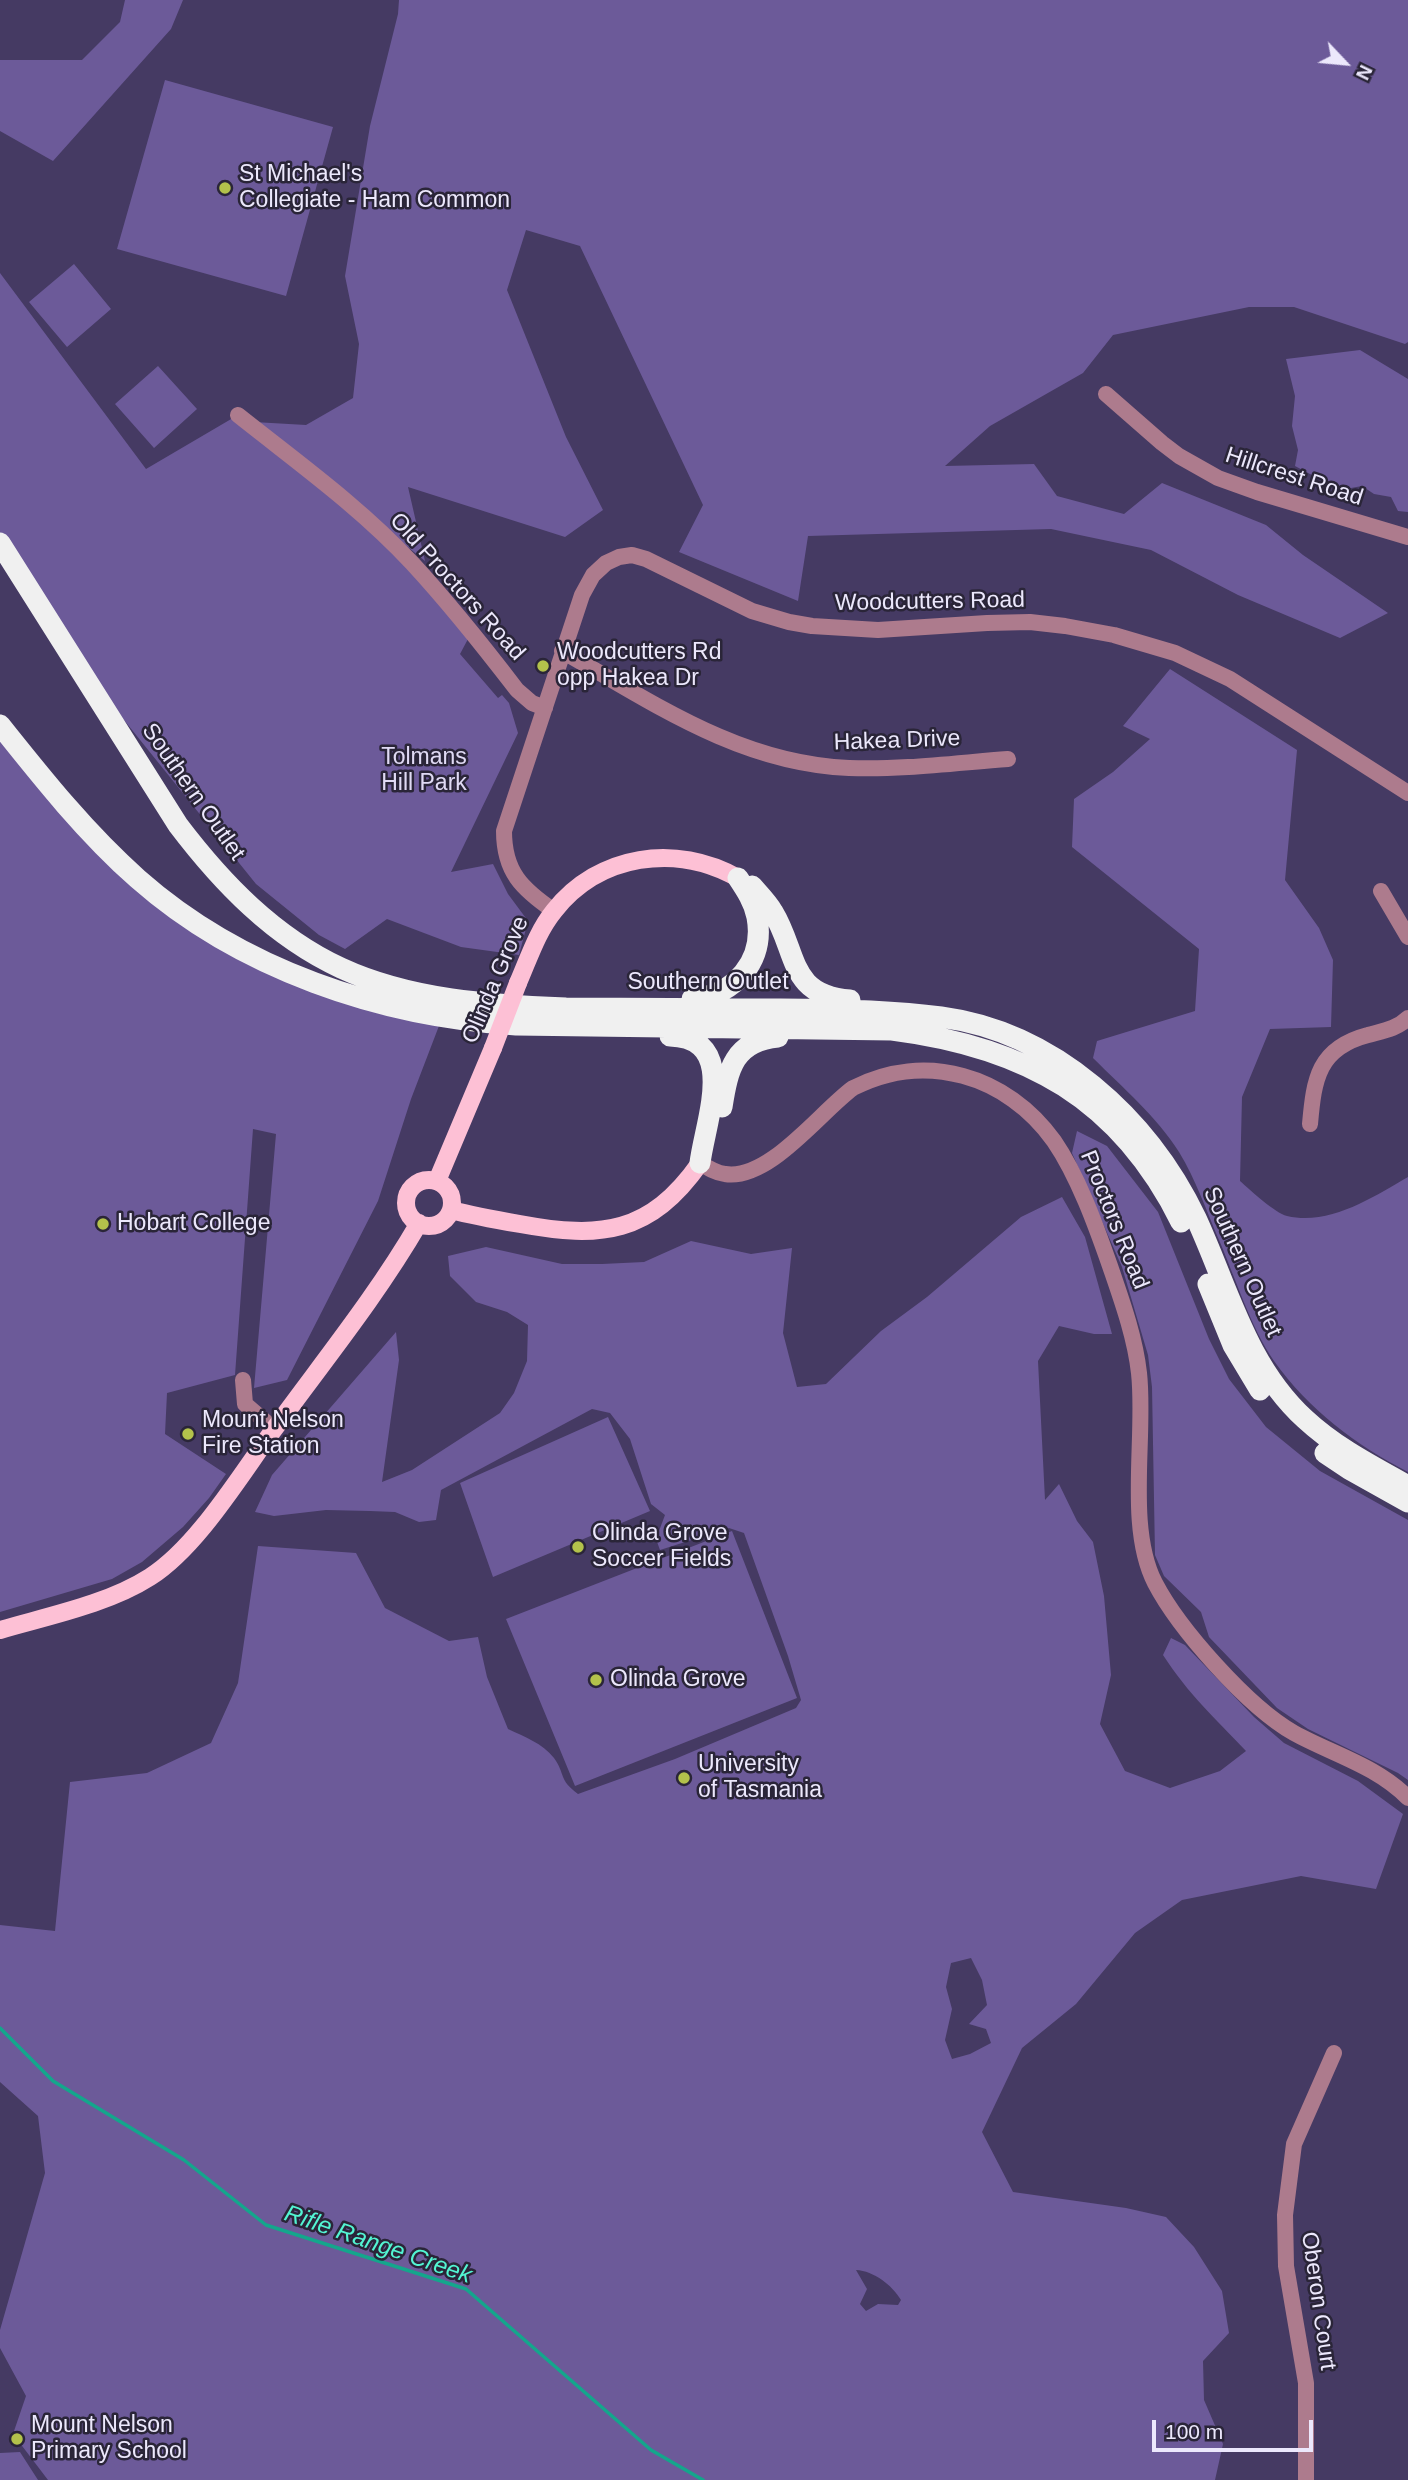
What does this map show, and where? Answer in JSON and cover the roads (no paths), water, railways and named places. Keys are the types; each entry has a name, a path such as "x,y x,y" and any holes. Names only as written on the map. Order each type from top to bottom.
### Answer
{"highway":[{"name":"Southern Outlet","path":"0,543 144,773 202,857 248,904 286,935 324,960 358,975 434,995 523,1007 836,1009 942,1017 983,1027 1042,1052 1077,1074 1125,1115 1157,1152 1196,1219 1248,1342 1279,1391 1305,1419 1327,1437 1408,1486"},
{"name":"Southern Outlet","path":"0,725 48,786 94,837 174,909 214,935 277,967 345,994 464,1021 516,1026 892,1030 987,1049 1042,1072 1088,1103 1117,1129 1155,1176 1174,1207 1233,1345 1264,1395 1289,1424 1320,1450 1408,1502"},
{"path":"144,773 177,809 226,871 281,920 312,941 353,963 394,978 440,988 500,997 537,999 675,1000 709,997 730,987 741,976 750,964 756,948 756,915 751,898 738,878"},
{"path":"738,878 752,887 773,912 798,972 816,992 834,999 906,1007 942,1017"},
{"path":"394,1007 437,1023 494,1032 674,1036 692,1039 706,1051 712,1071 710,1114 700,1163"},
{"path":"700,1163 710,1150 716,1135 731,1066 751,1043 763,1038 781,1037 952,1040"}],"main road":[{"name":"Olinda Grove","path":"437,1181 536,942 554,911 568,895 596,875 625,862 649,858 696,861 725,870 738,878"},
{"path":"451,1210 566,1231 617,1228 645,1216 667,1201 678,1192 700,1163"},
{"path":"422,1181 437,1181 451,1196 451,1210 447,1217 434,1225 419,1223 408,1212 407,1197 410,1190 422,1181"},
{"path":"0,1630 104,1598 148,1578 171,1561 196,1533 274,1429 386,1275 419,1223"}],"street":[{"name":"Hillcrest Road","path":"1106,394 1179,456 1219,478 1408,537"},
{"name":"Old Proctors Road","path":"238,415 349,503 393,544 413,564 517,690 532,703 545,708"},
{"name":"Woodcutters Road","path":"554,911 520,883 511,871 504,848 508,816 582,595 593,575 606,563 625,556 646,559 752,611 812,626 878,630 1020,622 1083,629 1142,642 1202,665 1256,694 1408,793"},
{"name":"Hakea Drive","path":"562,651 704,732 774,757 848,768 1008,759"},
{"path":"1381,891 1408,937"},
{"path":"1310,1124 1315,1081 1329,1056 1354,1039 1394,1028 1408,1018"},
{"name":"Proctors Road","path":"700,1163 725,1174 733,1175 751,1170 770,1160 853,1088 869,1080 901,1071 927,1069 964,1076 992,1088 1026,1110 1053,1140 1069,1168 1105,1252 1132,1337 1141,1395 1141,1530 1146,1560 1153,1580 1170,1608 1208,1657 1266,1713 1296,1734 1384,1778 1408,1798"},
{"path":"243,1380 245,1404 274,1429"},
{"name":"Oberon Court","path":"1306,2480 1306,2383 1286,2266 1284,2215 1294,2144 1334,2053"}],"waterway":[{"name":"Rifle Range Creek","path":"0,2028 53,2081 184,2160 266,2225 466,2289 651,2450 703,2480"}],"place":[{"name":"St Michael's Collegiate - Ham Common","path":"225,188"},
{"name":"Woodcutters Rd opp Hakea Dr","path":"543,666"},
{"name":"Hobart College","path":"103,1224"},
{"name":"Mount Nelson Fire Station","path":"188,1434"},
{"name":"Olinda Grove Soccer Fields","path":"578,1547"},
{"name":"Olinda Grove","path":"596,1680"},
{"name":"University of Tasmania","path":"684,1778"},
{"name":"Mount Nelson Primary School","path":"17,2439"}],"park label":[{"name":"Tolmans Hill Park","path":"424,771"}]}
